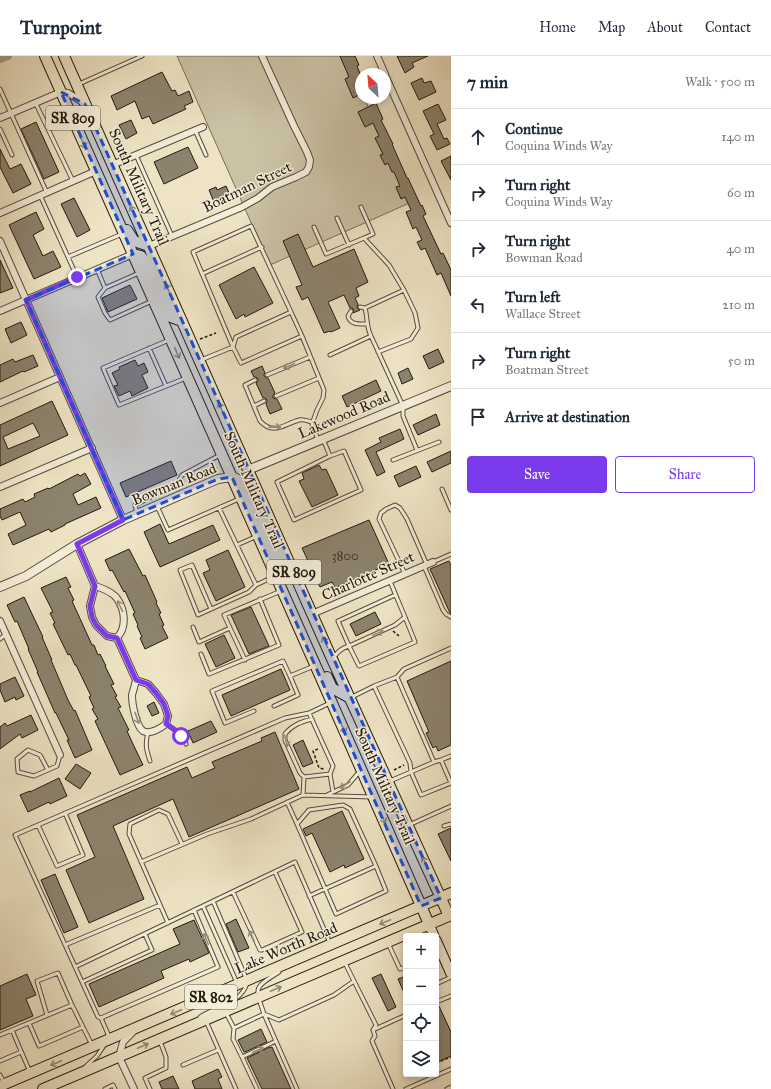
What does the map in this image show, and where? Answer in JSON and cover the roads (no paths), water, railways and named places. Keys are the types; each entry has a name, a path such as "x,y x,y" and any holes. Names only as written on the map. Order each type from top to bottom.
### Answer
{"main road":[{"name":"South Military Trail","path":"45,56 316,665 433,933"},
{"name":"South Military Trail","path":"64,56 332,659 450,917"},
{"path":"107,196 115,202 132,238 149,246"},
{"path":"133,254 141,256 148,265 171,317 182,321"},
{"path":"192,387 200,396 234,467 241,470 248,470"},
{"path":"232,477 243,483 247,490 280,565 293,571"},
{"path":"282,590 290,594 332,688 350,698"},
{"name":"Lake Worth Road","path":"1,1082 31,1074 451,893"},
{"name":"SR 802","path":"43,1089 62,1085 77,1074 429,924 450,917"},
{"path":"439,954 451,975"}],"street":[{"name":"Boatman Street","path":"149,246 242,207 258,198 272,187 296,178 306,172 309,167 310,160 308,152 294,126 262,56"},
{"path":"377,56 382,68"},
{"path":"391,88 451,223"},
{"path":"0,118 61,92 68,93 86,104"},
{"path":"112,164 203,127"},
{"path":"0,213 96,171"},
{"path":"0,241 123,520"},
{"path":"0,311 133,254"},
{"path":"0,403 60,377"},
{"name":"Lakewood Road","path":"248,470 451,386"},
{"path":"0,487 92,448"},
{"name":"Bowman Road","path":"0,587 26,576 77,544 123,520 218,479 232,477"},
{"path":"77,544 95,586 90,606 92,617 96,625 107,636 117,638"},
{"name":"Charlotte Street","path":"312,614 433,562"},
{"path":"95,586 105,589 115,596 122,609 124,619 122,631 117,638"},
{"path":"0,621 60,755"},
{"path":"117,638 136,680 132,694 135,716 143,730 148,732 154,731 166,724 168,716 164,704 148,684 136,680"},
{"path":"134,1089 119,1056 124,1042 135,1029"}],"lane":[{"path":"77,84 142,56"},
{"path":"0,89 77,277"},
{"path":"35,102 73,181"},
{"path":"0,130 12,154"},
{"path":"195,130 206,155"},
{"path":"136,155 172,236"},
{"path":"314,228 326,254 373,234 361,207"},
{"path":"338,218 349,244"},
{"path":"302,336 241,363 193,252 252,226 302,336 324,390 323,398 316,410 312,424 330,456"},
{"path":"68,257 124,233"},
{"path":"364,238 389,265 404,290 415,313 418,328 411,339 378,352"},
{"path":"202,274 262,247"},
{"path":"97,269 105,288"},
{"path":"141,272 105,288 98,297 105,313 110,320 154,300"},
{"path":"360,307 366,308 404,290"},
{"path":"366,308 367,328 403,406 403,416 417,450"},
{"path":"351,311 348,316 350,321 353,323 367,324"},
{"path":"233,347 236,337 291,312"},
{"path":"330,355 371,336"},
{"path":"171,339 103,368 119,405 188,377"},
{"path":"200,360 233,347"},
{"path":"149,348 166,386"},
{"path":"267,375 310,357"},
{"path":"276,396 319,378"},
{"path":"255,380 245,385 260,421 264,425 269,428 276,428 301,419 312,422"},
{"path":"254,406 264,401"},
{"path":"393,460 439,442"},
{"path":"344,451 361,490 294,520 277,482 330,456 344,451"},
{"path":"137,514 135,504 177,484 182,475 222,454"},
{"path":"442,489 451,510"},
{"path":"157,506 168,530 241,498"},
{"path":"406,574 379,519 381,513 395,505 400,508 421,551 443,610 451,617"},
{"path":"219,508 256,585"},
{"path":"237,544 258,536"},
{"path":"433,562 451,554"},
{"path":"211,609 192,565 180,570 198,615 249,592 256,585 276,575"},
{"path":"390,581 396,595 415,642 359,666 338,621 396,595"},
{"path":"245,660 224,615 282,590"},
{"path":"201,654 210,674 279,645 260,600"},
{"path":"332,659 342,648 395,625 405,617"},
{"path":"193,626 199,642 230,628"},
{"path":"0,640 6,634"},
{"path":"350,698 397,677 404,669 451,648"},
{"path":"254,710 225,723 212,691 283,661 298,695 274,706"},
{"path":"290,676 316,665"},
{"path":"397,677 434,762"},
{"path":"374,686 410,763 411,772 421,795 451,783 441,760"},
{"path":"77,1074 97,1056 106,1042 108,1034 101,1018 98,1017 16,835 285,718 309,713 332,702"},
{"path":"309,713 333,768 330,774 333,792"},
{"path":"312,719 290,728 285,734 285,740 300,774 304,777 330,774"},
{"path":"166,724 177,731 186,744"},
{"path":"148,732 145,744 150,761"},
{"path":"48,770 40,755 28,750 16,759 18,772 34,776 48,770 57,766 60,755"},
{"path":"388,782 451,756"},
{"path":"325,796 348,785 361,769"},
{"path":"303,795 304,777"},
{"path":"141,862 182,844 251,819 303,795 374,797"},
{"path":"287,802 336,914 386,891 350,809 343,805 309,810 297,824"},
{"path":"408,825 451,806"},
{"path":"168,923 129,834 130,824 159,810 168,814 182,844"},
{"path":"38,825 57,866 83,855 65,813"},
{"path":"444,826 451,824"},
{"path":"75,966 295,862 331,945"},
{"path":"309,896 376,866"},
{"path":"233,892 260,950 281,942 302,932 275,872"},
{"path":"176,1032 204,1015 237,998 245,990 247,981 213,901"},
{"path":"65,945 160,904"},
{"path":"204,906 238,985"},
{"path":"101,1018 218,967 194,910"},
{"path":"82,982 152,950 145,934"},
{"path":"387,942 400,970 403,968"},
{"path":"297,1089 264,1014 258,997 258,989 265,980 308,955"},
{"path":"344,960 376,1025 373,1030 375,1036 372,1040 393,1089"},
{"path":"47,1016 36,981 58,973 93,1047"},
{"path":"439,982 451,975"},
{"path":"234,1028 264,1014 279,1020 334,995 354,981"},
{"path":"439,1001 451,996"},
{"path":"0,1035 72,1005"},
{"path":"225,1011 234,1028 233,1039 257,1089"},
{"path":"373,1030 403,1016"},
{"path":"205,1020 236,1089"},
{"path":"29,1023 39,1046 83,1027"},
{"path":"12,1030 31,1074"},
{"path":"150,1089 145,1078 166,1068 166,1057 160,1039"},
{"path":"242,1057 276,1041"},
{"path":"183,1065 218,1050"},
{"path":"0,1061 21,1052"},
{"path":"406,1089 451,1070"},
{"path":"105,1089 113,1085 115,1089"},
{"path":"447,1089 451,1087"}],"waterway":[{"path":"0,59 8,56"}]}
